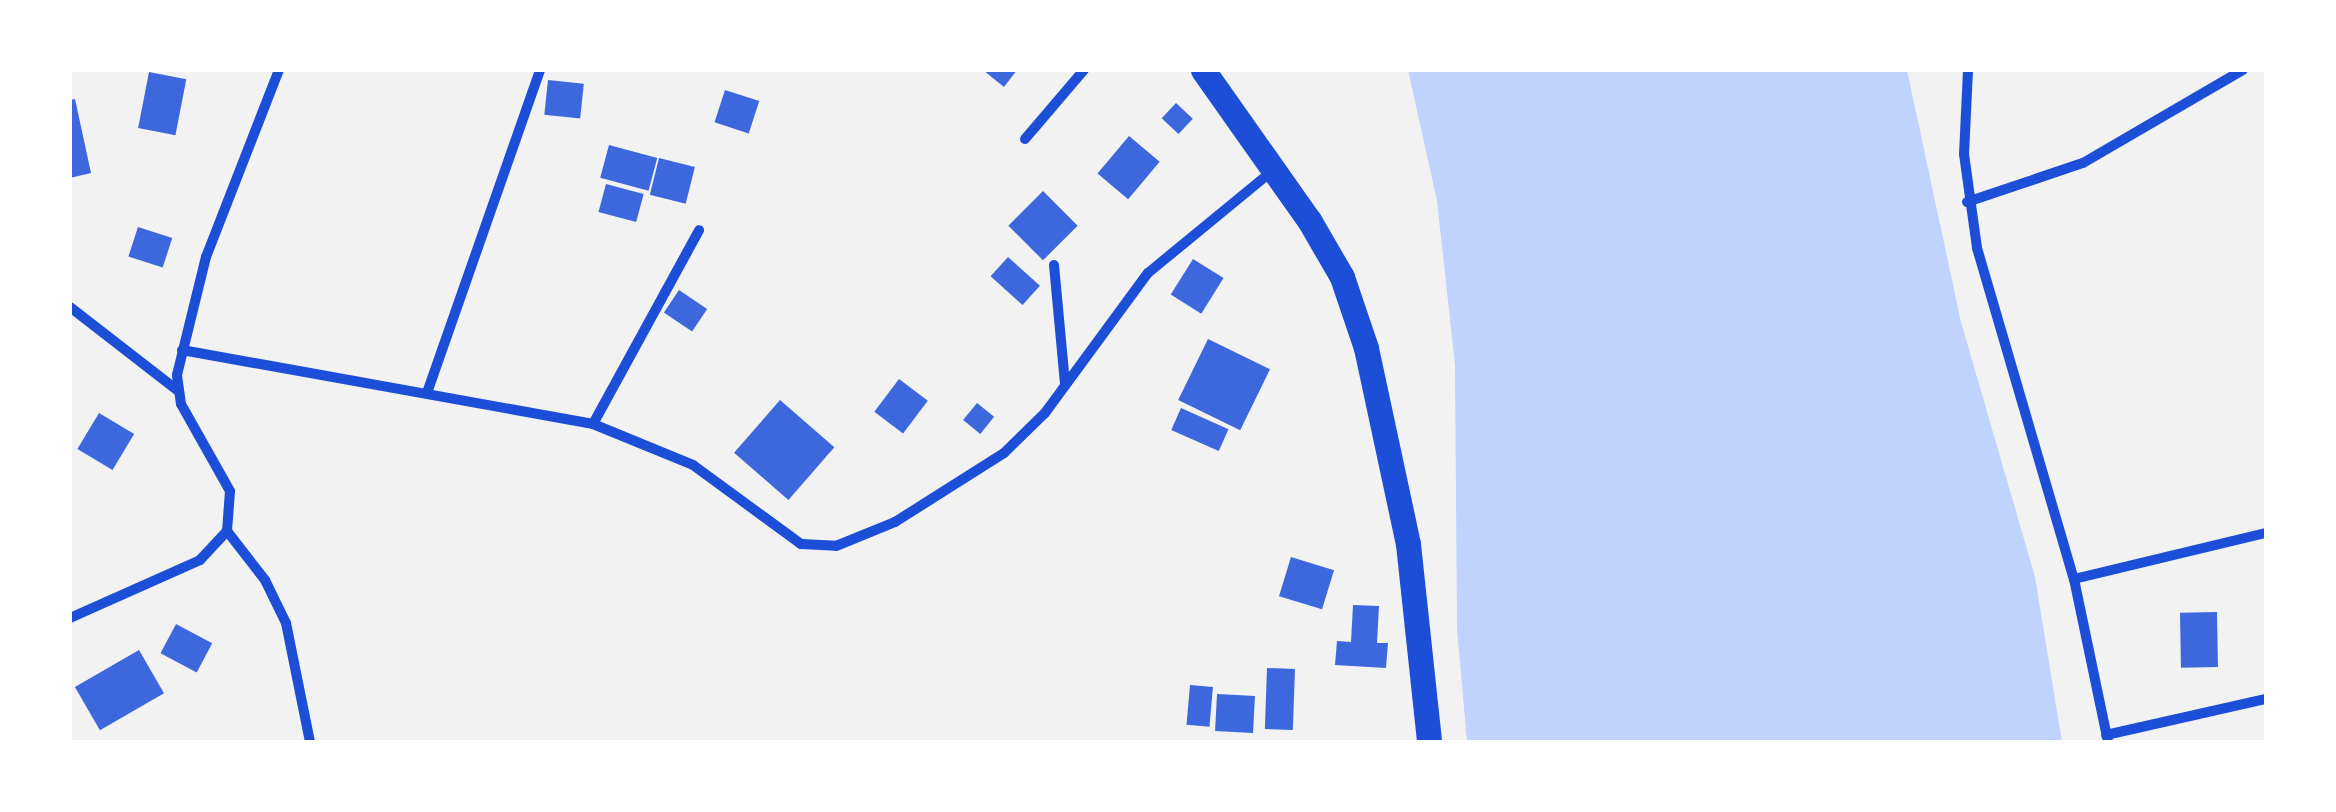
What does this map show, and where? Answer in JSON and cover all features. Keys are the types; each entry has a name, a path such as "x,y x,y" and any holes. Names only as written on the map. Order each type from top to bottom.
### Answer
{"main road":[{"path":"1203,70 1276,168 1342,277 1366,348 1408,544 1428,742"}],"street":[{"path":"177,390 182,350 206,257 279,70"},
{"path":"428,390 540,70"},
{"path":"1024,139 1084,70"},
{"path":"1968,70 1963,125 1967,202 2074,579 2107,739 2266,699"},
{"path":"1967,202 2082,163 2244,70"},
{"path":"182,350 428,390 593,424 670,452 791,539 824,548 895,522 980,469 1025,434 1148,273 1276,168"},
{"path":"593,424 699,230"},
{"path":"1054,265 1065,384"},
{"path":"70,308 177,390 226,479 232,504 226,531 200,560 70,618"},
{"path":"226,531 264,580 286,623 310,742"},
{"path":"2074,579 2266,533"}],"water":[{"path":"1408,70 1907,70 1961,322 2035,577 2062,742 1467,742 1457,629 1455,365 1437,201"}],"building":[{"path":"983,70 1017,70 1004,87"},
{"path":"149,72 186,79 175,135 138,128"},
{"path":"548,80 584,84 580,119 544,115"},
{"path":"725,90 759,101 749,133 714,122"},
{"path":"75,99 91,173 70,178 70,100"},
{"path":"1176,103 1193,119 1178,134 1162,118"},
{"path":"1129,136 1160,162 1128,199 1098,174"},
{"path":"609,145 657,158 648,191 600,178"},
{"path":"659,158 695,167 686,204 650,195"},
{"path":"606,184 644,194 636,222 598,212"},
{"path":"1043,191 1078,226 1043,260 1008,226"},
{"path":"138,227 172,238 163,268 128,256"},
{"path":"1008,257 1040,286 1023,305 991,276"},
{"path":"1193,259 1224,278 1201,314 1171,295"},
{"path":"679,290 707,309 692,331 664,312"},
{"path":"1208,339 1270,369 1240,430 1178,400"},
{"path":"899,379 928,401 903,433 874,412"},
{"path":"780,400 834,447 788,500 734,453"},
{"path":"977,403 994,417 980,434 963,420"},
{"path":"1181,408 1229,429 1219,451 1171,430"},
{"path":"99,413 134,434 113,470 77,449"},
{"path":"1291,557 1334,570 1322,609 1279,596"},
{"path":"1353,605 1379,606 1377,643 1388,643 1386,668 1335,665 1337,641 1351,642"},
{"path":"2217,612 2218,667 2181,668 2180,613"},
{"path":"176,624 212,643 197,672 161,653"},
{"path":"139,650 164,693 100,730 75,687"},
{"path":"1267,668 1295,669 1293,730 1265,729"},
{"path":"1190,685 1213,687 1209,727 1187,725"},
{"path":"1217,694 1255,696 1253,733 1215,731"}]}
